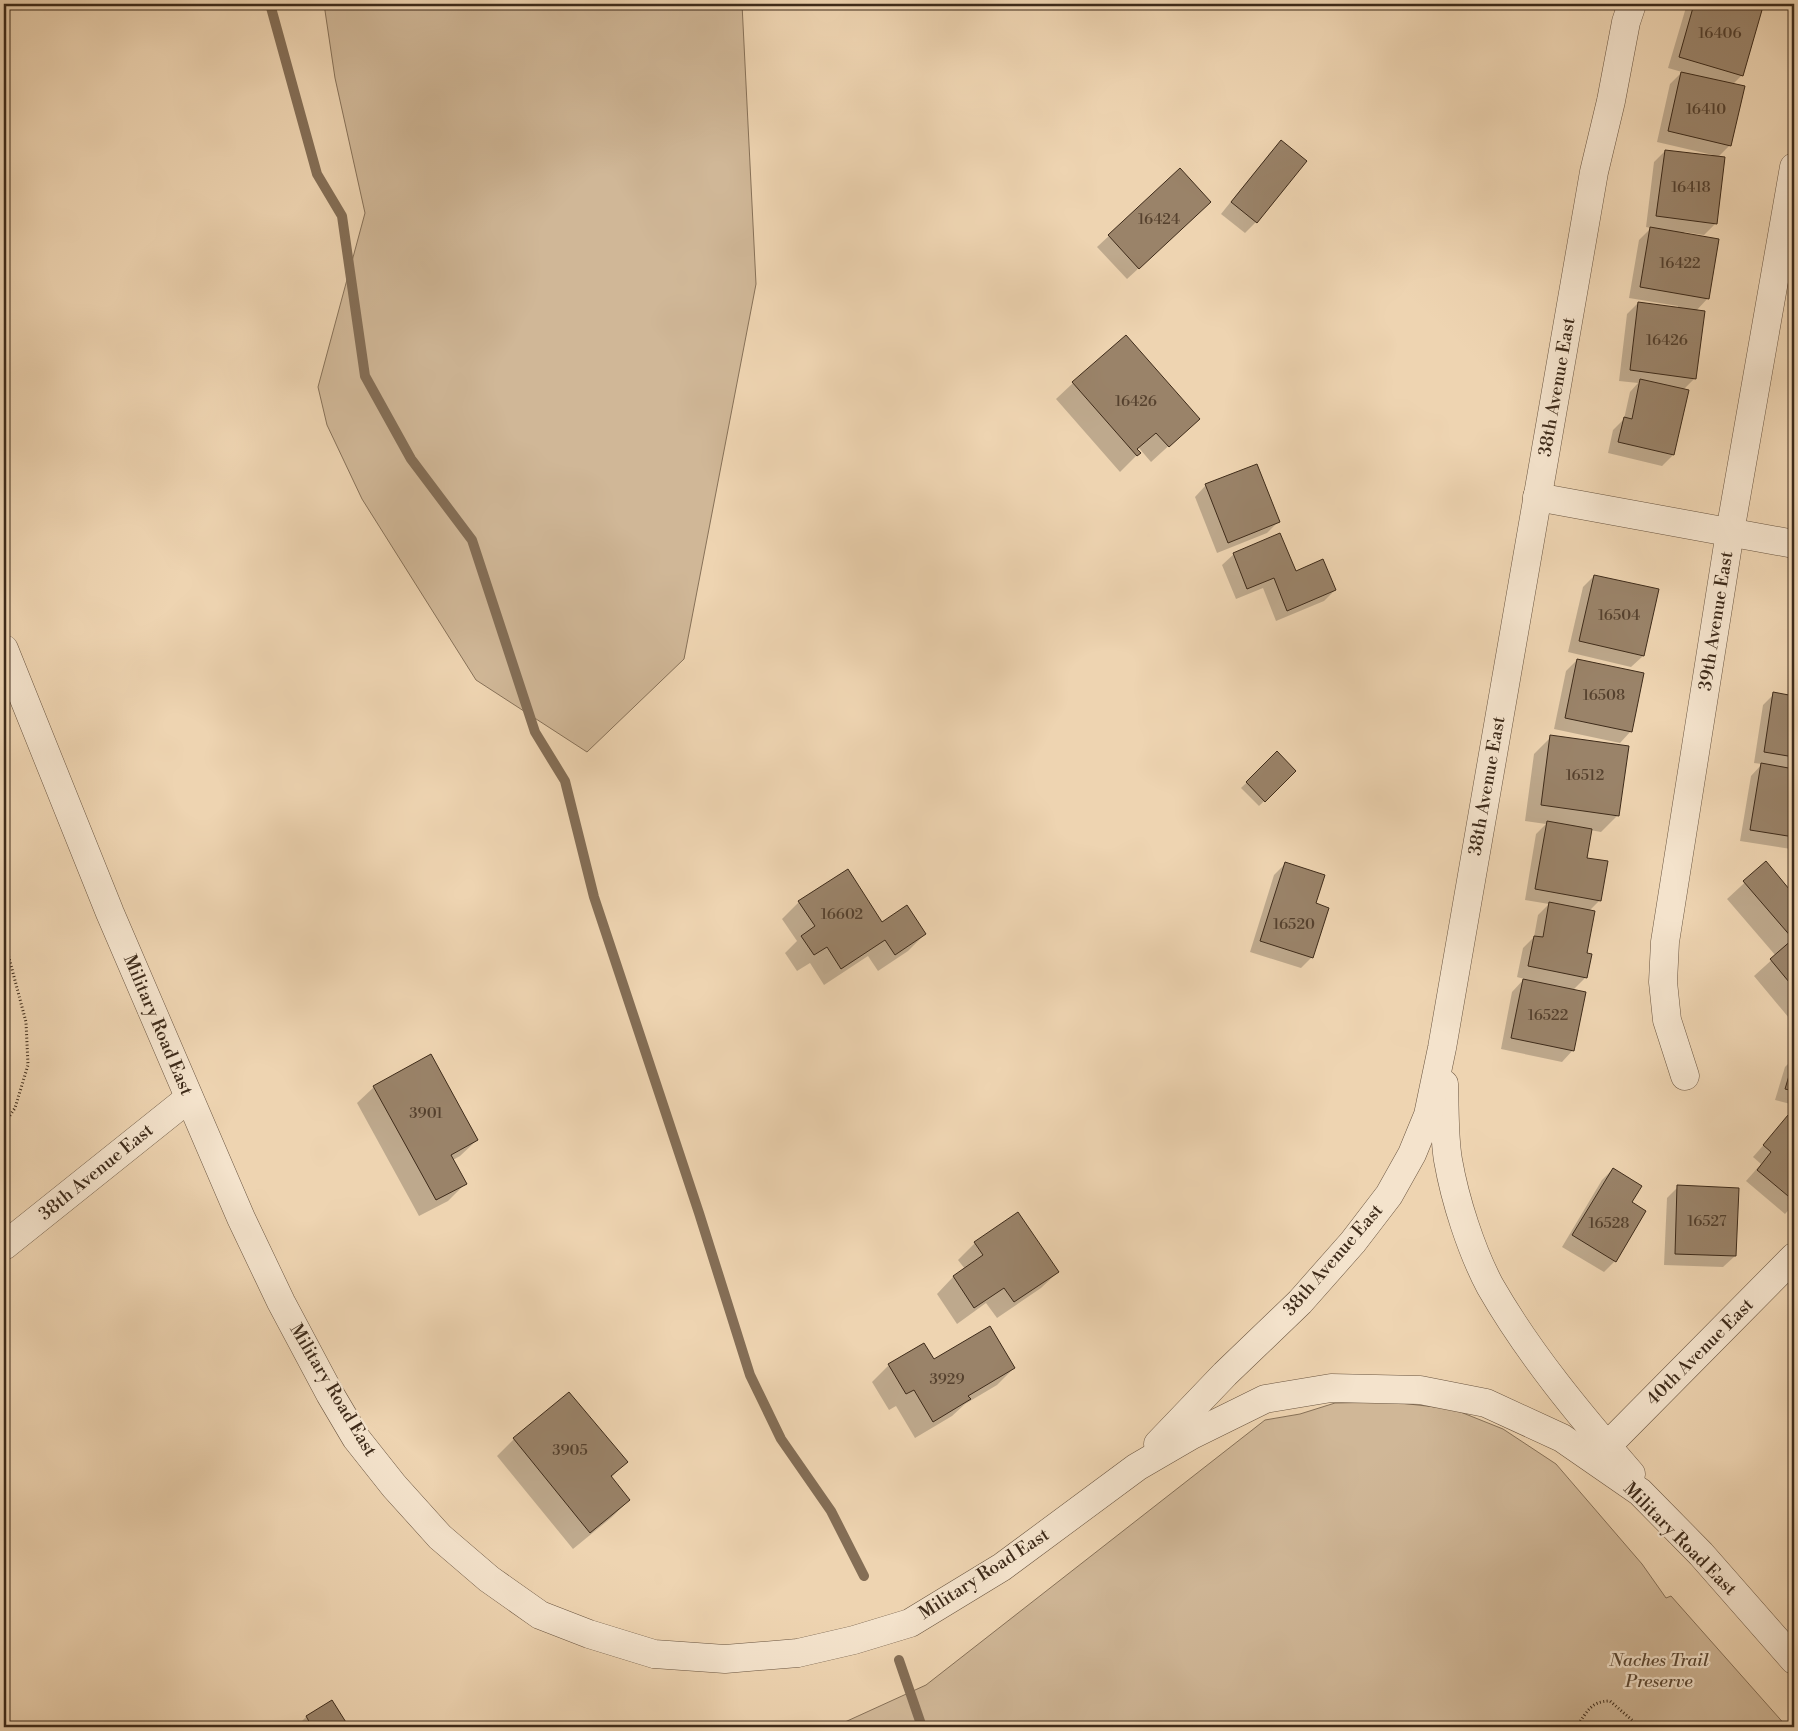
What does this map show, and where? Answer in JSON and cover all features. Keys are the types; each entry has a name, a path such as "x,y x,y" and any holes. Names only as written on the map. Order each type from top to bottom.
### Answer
{"street":[{"name":"38th Avenue East","path":"1137,1467 1225,1374 1300,1302 1354,1242 1389,1195 1412,1154 1428,1115 1442,1048 1594,172 1611,100 1626,22 1632,4"},
{"name":"39th Avenue East","path":"1685,1076 1667,1020 1663,982 1665,942 1730,532 1794,167"},
{"path":"1537,497 1794,544"},
{"name":"Military Road East","path":"4,649 110,912 241,1218 281,1302 330,1394 356,1438 394,1486 440,1537 489,1579 540,1615 589,1634 654,1654 725,1659 798,1653 854,1640 910,1623 1002,1568 1137,1467 1192,1435 1265,1399 1331,1388 1420,1390 1486,1403 1562,1438 1640,1492 1701,1554 1794,1660"},
{"path":"1442,1048 1448,1159 1466,1229 1490,1285 1523,1337 1575,1409 1701,1554"},
{"name":"38th Avenue East","path":"4,1246 189,1098"},
{"name":"40th Avenue East","path":"1607,1446 1794,1257"}],"path":[{"path":"4,939 26,1022 28,1066 15,1108 4,1124"},
{"path":"1576,1727 1593,1705 1602,1701 1610,1701 1640,1727"}],"green space":[{"path":"324,4 742,4 756,284 684,659 587,752 476,680 362,499 327,425 318,387 365,213 335,78"},
{"name":"Naches Trail Preserve","path":"1391,1402 1453,1409 1503,1429 1556,1464 1642,1564 1666,1598 1671,1596 1787,1727 834,1727 926,1685 1265,1420 1300,1414 1335,1403"}],"building":[{"path":"1694,4 1742,4 1762,10 1743,76 1679,57"},
{"path":"1681,72 1745,86 1731,146 1668,131"},
{"path":"1281,140 1307,161 1257,223 1231,202"},
{"path":"1665,150 1725,157 1717,224 1656,216"},
{"path":"1180,168 1211,202 1139,269 1108,235"},
{"path":"1650,227 1719,239 1709,299 1640,287"},
{"path":"1638,302 1705,311 1696,379 1630,370"},
{"path":"1126,335 1200,419 1169,447 1156,433 1137,449 1141,453 1137,456 1072,382"},
{"path":"1640,379 1689,390 1674,455 1618,442 1624,417 1632,419"},
{"path":"1257,464 1280,522 1228,543 1205,484"},
{"path":"1280,533 1296,571 1323,559 1336,590 1287,611 1274,578 1247,589 1233,553"},
{"path":"1594,575 1659,589 1644,656 1579,641"},
{"path":"1577,659 1644,673 1632,732 1565,718"},
{"path":"1773,692 1794,696 1794,757 1764,752"},
{"path":"1550,735 1629,746 1619,816 1541,805"},
{"path":"1277,751 1296,771 1265,802 1246,782"},
{"path":"1761,763 1794,769 1794,837 1750,830"},
{"path":"1547,821 1592,829 1587,858 1608,861 1601,901 1535,889"},
{"path":"1766,861 1794,895 1794,988 1770,959 1793,939 1743,881"},
{"path":"1285,862 1325,875 1316,903 1329,908 1313,958 1260,941"},
{"path":"848,869 882,922 907,905 926,934 895,955 885,940 841,969 827,947 814,955 801,936 815,926 798,901"},
{"path":"1549,902 1595,911 1587,953 1592,954 1587,978 1528,966 1534,936 1543,937"},
{"path":"1523,979 1586,992 1574,1051 1511,1038"},
{"path":"431,1054 478,1140 451,1155 467,1184 436,1200 373,1086"},
{"path":"1794,1059 1794,1091 1785,1089"},
{"path":"1788,1115 1794,1120 1794,1201 1757,1170 1771,1152 1763,1145"},
{"path":"1613,1168 1642,1186 1632,1202 1646,1211 1616,1262 1572,1235"},
{"path":"1677,1185 1739,1188 1736,1256 1675,1254"},
{"path":"1018,1212 1059,1272 1014,1302 1004,1288 974,1308 953,1276 983,1255 974,1242"},
{"path":"990,1326 1015,1368 968,1396 971,1399 933,1422 914,1390 906,1394 888,1364 924,1343 934,1359"},
{"path":"569,1392 628,1462 611,1476 630,1500 590,1533 513,1438"},
{"path":"332,1700 349,1727 312,1727 306,1716"}],"waterway":[{"path":"270,4 317,174 342,216 365,376 411,459 472,540 535,732 565,781 594,897 699,1213 750,1375 781,1439 831,1511 864,1576"},
{"path":"899,1660 922,1727"}]}
